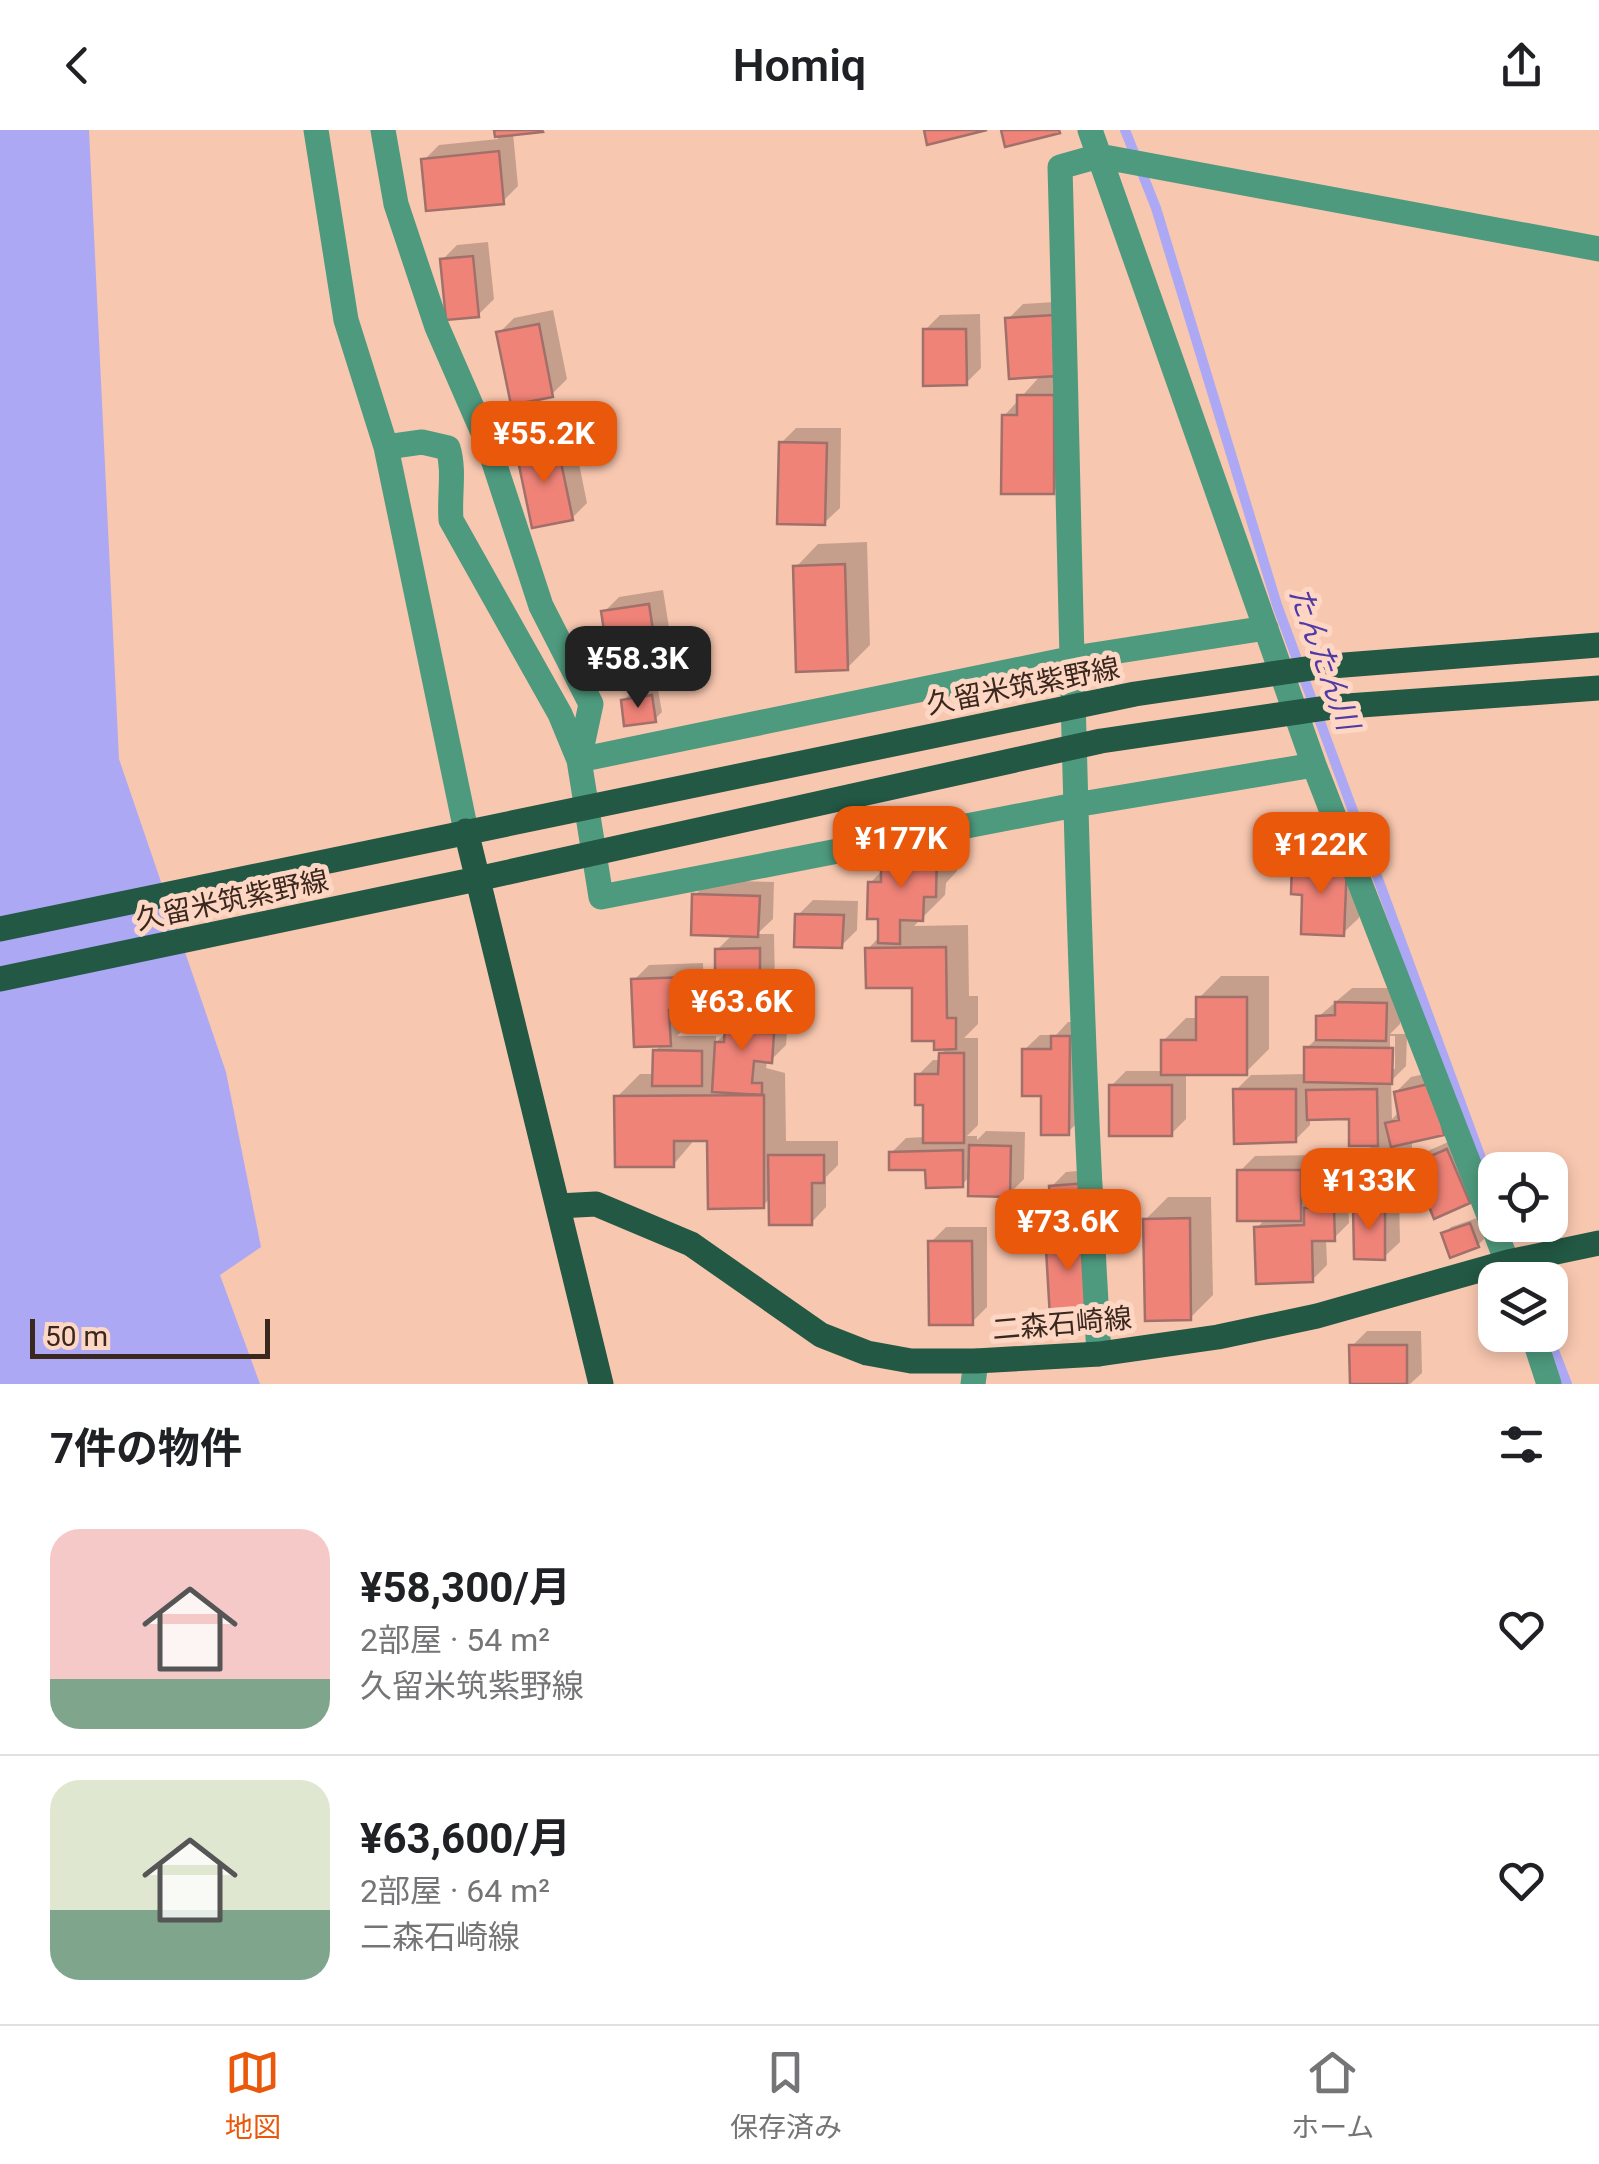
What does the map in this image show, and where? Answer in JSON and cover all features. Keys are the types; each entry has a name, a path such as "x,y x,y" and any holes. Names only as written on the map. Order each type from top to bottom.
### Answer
{"main road":[{"name":"久留米筑紫野線","path":"0,929 1135,694 1320,668 1599,646"},
{"name":"久留米筑紫野線","path":"0,979 1102,742 1332,707 1599,688"},
{"path":"466,831 600,1384"},
{"name":"二森石崎線","path":"558,1206 596,1204 690,1244 822,1335 867,1353 975,1372 1218,1337 1478,1279"},
{"name":"二森石崎線","path":"1538,1262 1599,1242"}],"street":[{"path":"316,130 346,320 386,448 466,831"},
{"path":"383,130 396,204 437,327 488,444 541,606 592,704 579,760"},
{"path":"1090,130 1314,765 1507,1262"},
{"path":"1099,1354 1086,1143 1060,168 1099,156 1599,249"},
{"path":"386,448 422,442 448,448 454,466 448,492 450,520 560,714 579,760 601,897 1075,805 1314,765"},
{"path":"579,760 1074,658 1266,628"},
{"path":"1539,1352 1549,1384"}],"shaded area":[{"path":"0,130 89,130 119,759 226,1072 261,1247 220,1275 260,1384 0,1384"}],"building":[{"path":"494,130 542,130 543,132 495,137"},
{"path":"924,130 987,130 927,145"},
{"path":"1001,130 1059,130 1060,133 1005,147"},
{"path":"499,151 504,204 426,211 421,159"},
{"path":"473,256 479,317 446,320 440,259"},
{"path":"1054,315 1057,376 1009,379 1005,318"},
{"path":"539,324 553,397 511,405 496,332"},
{"path":"923,329 966,329 967,385 923,386"},
{"path":"1017,395 1054,395 1054,494 1001,494 1002,415 1017,415"},
{"path":"539,411 545,443 514,449 508,418"},
{"path":"779,442 827,443 825,525 777,524"},
{"path":"557,443 573,520 532,528 516,451"},
{"path":"845,564 848,670 796,672 793,566"},
{"path":"649,604 660,676 612,683 601,611"},
{"path":"652,695 656,722 624,726 621,700"},
{"path":"881,851 937,851 936,897 924,897 923,921 900,920 900,944 878,943 878,919 867,919 868,882 881,882"},
{"path":"1292,862 1347,864 1344,936 1301,934 1302,895 1291,894"},
{"path":"692,894 760,896 758,937 691,935"},
{"path":"795,914 844,915 842,948 794,947"},
{"path":"946,947 947,1018 956,1018 956,1049 934,1050 934,1041 912,1041 912,988 866,988 865,948"},
{"path":"760,948 760,1003 715,1003 715,949"},
{"path":"689,977 690,1009 669,1010 671,1046 634,1047 631,979"},
{"path":"1196,997 1247,997 1247,1075 1161,1075 1161,1040 1196,1040"},
{"path":"1335,1002 1387,1003 1386,1041 1316,1040 1316,1016 1335,1015"},
{"path":"735,1009 764,1010 762,1033 774,1033 772,1063 754,1061 752,1083 762,1083 762,1095 712,1092 715,1042 724,1042 725,1028 734,1029"},
{"path":"1051,1036 1070,1036 1069,1135 1041,1135 1041,1096 1022,1096 1022,1049 1051,1049"},
{"path":"1304,1047 1393,1048 1392,1084 1304,1082"},
{"path":"653,1050 702,1051 702,1086 652,1086"},
{"path":"939,1053 964,1053 964,1143 923,1143 923,1105 915,1105 915,1074 938,1074"},
{"path":"1433,1083 1444,1135 1391,1147 1385,1123 1399,1120 1394,1092"},
{"path":"1109,1085 1172,1085 1172,1136 1109,1136"},
{"path":"1233,1089 1296,1089 1296,1142 1234,1144"},
{"path":"1377,1089 1378,1146 1349,1146 1349,1119 1307,1120 1306,1090"},
{"path":"764,1095 764,1208 708,1209 707,1141 674,1141 674,1167 615,1167 614,1096"},
{"path":"969,1145 1011,1146 1010,1197 968,1196"},
{"path":"1447,1149 1470,1203 1434,1219 1412,1164"},
{"path":"963,1150 963,1187 926,1188 925,1170 889,1170 889,1152"},
{"path":"1363,1152 1398,1152 1398,1199 1363,1199"},
{"path":"768,1155 824,1155 824,1183 812,1183 812,1225 769,1225"},
{"path":"1237,1170 1301,1170 1301,1221 1237,1221"},
{"path":"1087,1183 1090,1220 1052,1224 1049,1186"},
{"path":"1353,1207 1385,1208 1385,1260 1354,1259"},
{"path":"1304,1208 1334,1208 1335,1241 1312,1241 1313,1282 1256,1284 1254,1227 1304,1225"},
{"path":"1190,1218 1191,1320 1145,1321 1143,1219"},
{"path":"1470,1223 1479,1247 1450,1258 1441,1233"},
{"path":"1086,1229 1091,1315 1050,1318 1045,1232"},
{"path":"928,1241 972,1241 973,1325 929,1325"},
{"path":"1349,1345 1407,1345 1407,1384 1350,1384"}],"waterway":[{"name":"たんたん川","path":"1125,130 1156,208 1277,605 1479,1152"},
{"name":"たんたん川","path":"1555,1352 1567,1384"}]}
